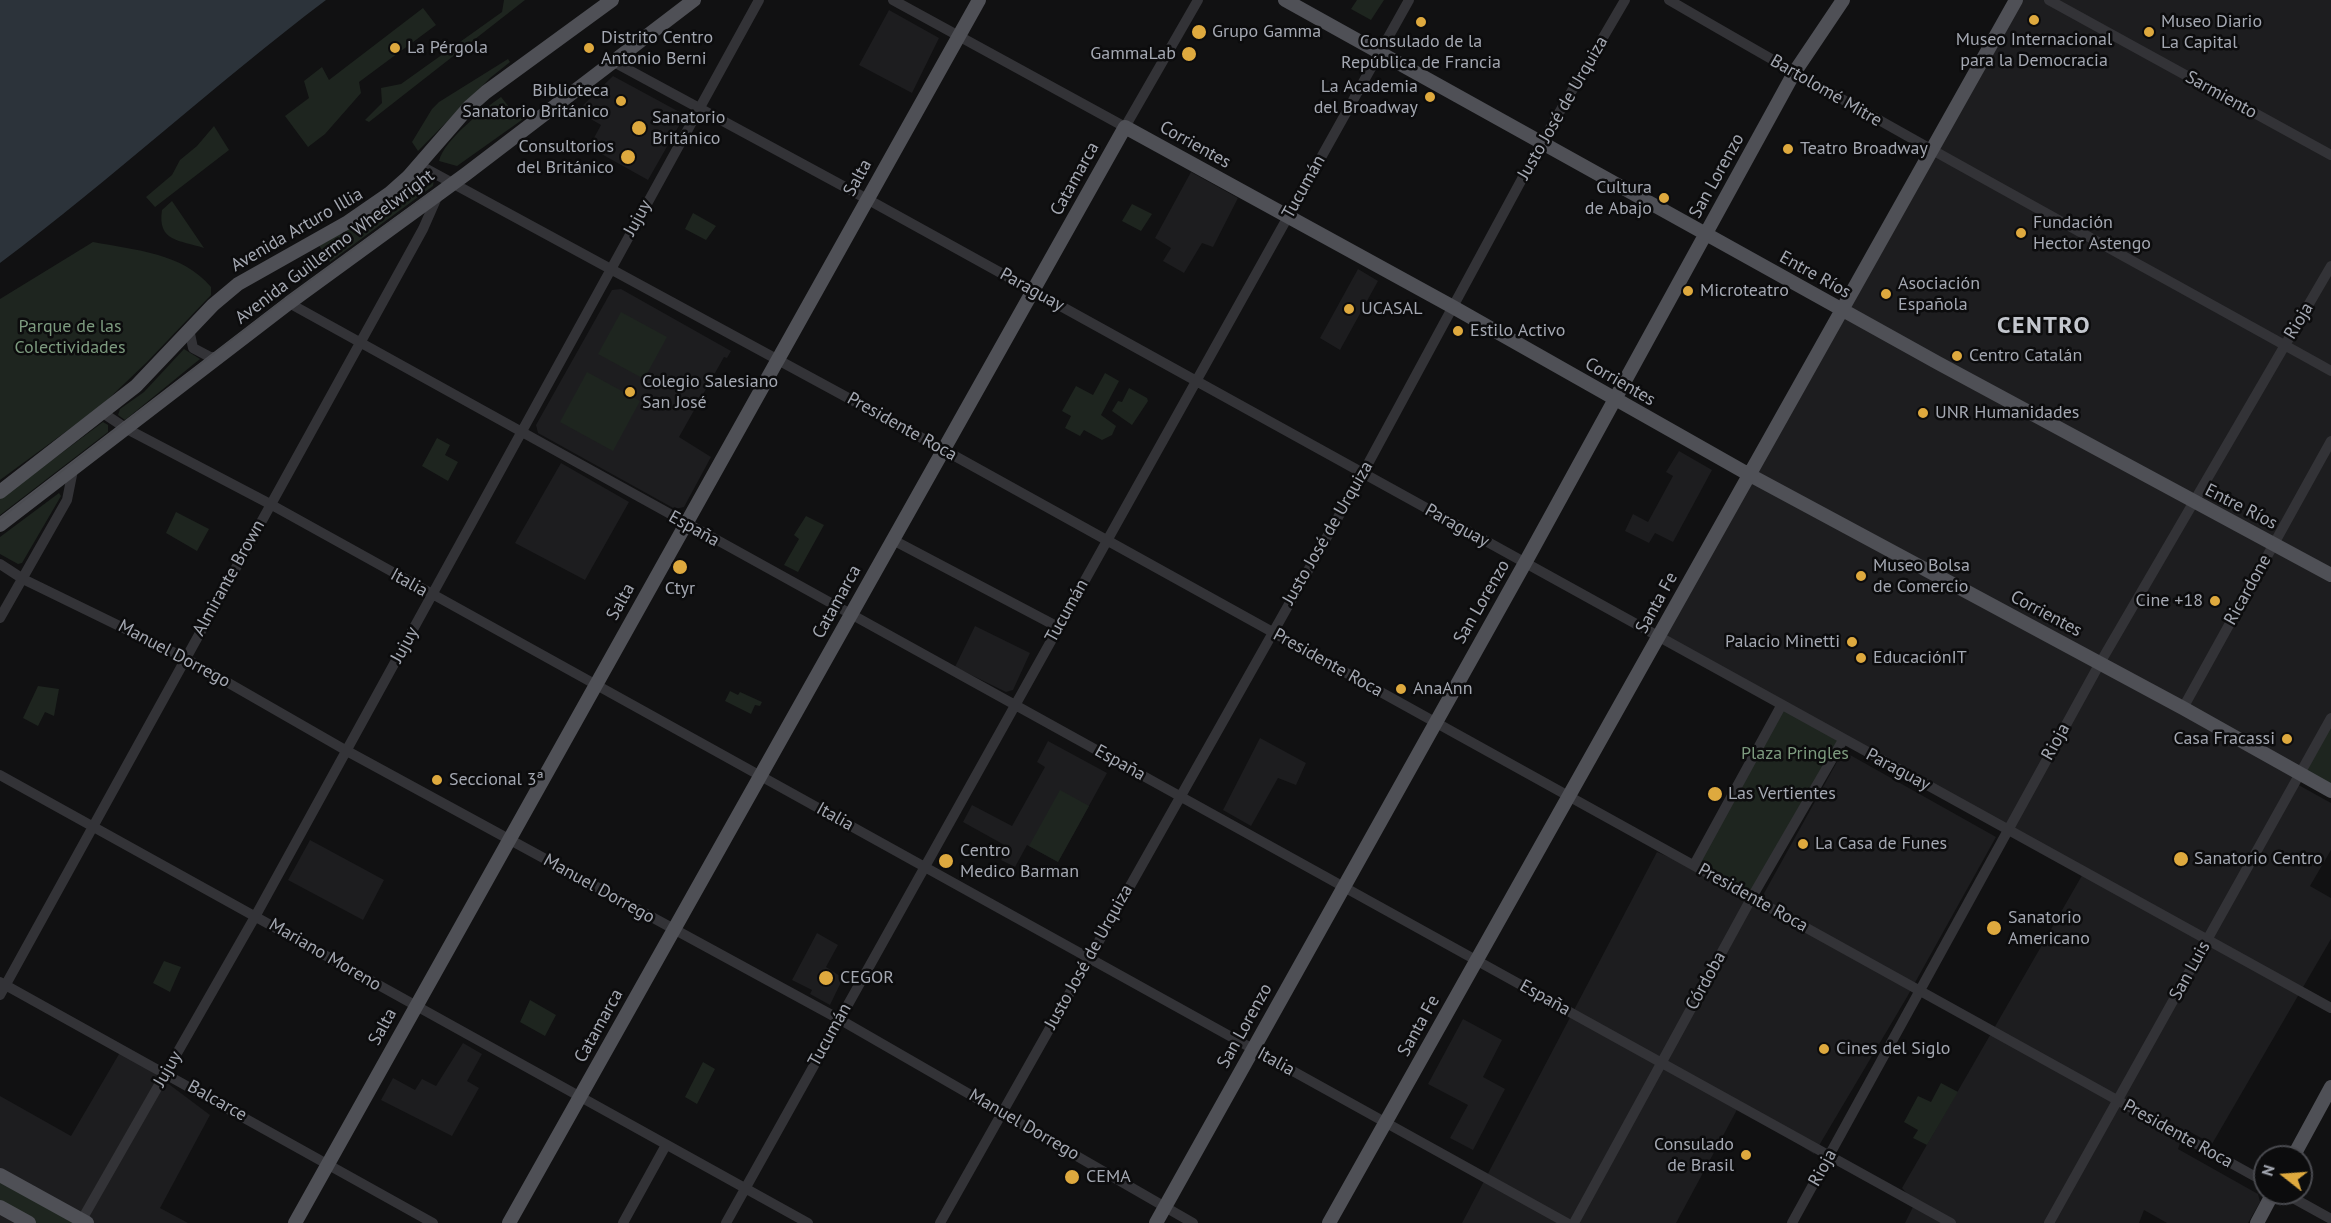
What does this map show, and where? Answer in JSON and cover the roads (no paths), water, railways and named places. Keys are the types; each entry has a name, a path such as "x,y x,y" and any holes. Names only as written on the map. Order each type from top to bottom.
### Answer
{"main road":[{"name":"Avenida Arturo Illia","path":"0,492 136,386 189,329 238,284 374,207 419,165 469,107 486,92 612,0"},
{"name":"Avenida Guillermo Wheelwright","path":"0,525 289,303 694,0"},
{"name":"Salta","path":"295,1223 979,0"},
{"name":"Entre Ríos","path":"1286,0 1841,310 2193,503 2331,575"},
{"name":"San Lorenzo","path":"1156,1223 1525,564 1794,73 1843,0"},
{"name":"Santa Fe","path":"1329,1223 2016,0"},
{"name":"Corrientes","path":"1125,127 1453,307 1748,474 2183,708 2331,791"},
{"name":"Catamarca","path":"509,1223 1125,127"},
{"path":"2300,1145 2331,1087"},
{"path":"0,1175 83,1222"},
{"path":"2256,1223 2266,1205"},
{"path":"0,1207 29,1223"}],"street":[{"name":"Jujuy","path":"83,1222 256,915 522,432 608,270 759,0"},
{"name":"Corrientes","path":"893,0 1125,127"},
{"name":"Catamarca","path":"1125,127 1198,0"},
{"name":"Tucumán","path":"726,1223 1409,0"},
{"name":"Justo José de Urquiza","path":"940,1223 1362,473 1542,142 1625,0"},
{"name":"Bartolomé Mitre","path":"1669,0 1931,151 2331,371"},
{"name":"Sarmiento","path":"2049,0 2331,154"},
{"name":"Paraguay","path":"614,62 1033,290 1658,638 2331,1008"},
{"name":"Presidente Roca","path":"419,165 608,270 944,450 2253,1175"},
{"name":"Almirante Brown","path":"2,987 423,229 439,193"},
{"name":"Rioja","path":"1792,1223 1918,990 2100,663 2331,266"},
{"name":"España","path":"289,303 1951,1223"},
{"path":"189,329 193,348 210,357 218,357"},
{"name":"Italia","path":"103,413 127,429 270,504 432,596 1567,1223"},
{"name":"Ricardone","path":"2183,708 2274,544 2327,455 2331,441"},
{"path":"0,618 67,500 73,470"},
{"path":"893,540 1058,627"},
{"name":"Manuel Dorrego","path":"0,564 23,579 185,658 346,751 838,1019 1193,1223"},
{"path":"1694,865 1781,706"},
{"name":"San Luis","path":"2049,1223 2331,718"},
{"name":"Córdoba","path":"1574,1223 1752,897 1843,740"},
{"name":"Mariano Moreno","path":"0,775 808,1223"},
{"name":"Balcarce","path":"2,987 166,1073 433,1223"},
{"path":"623,1223 666,1145"},
{"path":"2306,1205 2331,1219"}],"tram line":[{"path":"0,519 278,304 431,192"}],"place":[{"name":"Museo Internacional para la Democracia","path":"2034,20"},
{"name":"Consulado de la República de Francia","path":"1421,22"},
{"name":"Grupo Gamma","path":"1199,32"},
{"name":"Museo Diario La Capital","path":"2149,32"},
{"name":"La Pérgola","path":"395,48"},
{"name":"Distrito Centro Antonio Berni","path":"589,48"},
{"name":"GammaLab","path":"1189,54"},
{"name":"La Academia del Broadway","path":"1430,97"},
{"name":"Biblioteca Sanatorio Británico","path":"621,101"},
{"name":"Sanatorio Británico","path":"639,128"},
{"name":"Teatro Broadway","path":"1788,149"},
{"name":"Consultorios del Británico","path":"628,157"},
{"name":"Cultura de Abajo","path":"1664,198"},
{"name":"Fundación Hector Astengo","path":"2021,233"},
{"name":"Microteatro","path":"1688,291"},
{"name":"Asociación Española","path":"1886,294"},
{"name":"UCASAL","path":"1349,309"},
{"name":"Estilo Activo","path":"1458,331"},
{"name":"Centro Catalán","path":"1957,356"},
{"name":"Colegio Salesiano San José","path":"630,392"},
{"name":"UNR Humanidades","path":"1923,413"},
{"name":"Ctyr","path":"680,567"},
{"name":"Museo Bolsa de Comercio","path":"1861,576"},
{"name":"Cine +18","path":"2215,601"},
{"name":"Palacio Minetti","path":"1852,642"},
{"name":"EducaciónIT","path":"1861,658"},
{"name":"AnaAnn","path":"1401,689"},
{"name":"Casa Fracassi","path":"2287,739"},
{"name":"Seccional 3ª","path":"437,780"},
{"name":"Las Vertientes","path":"1715,794"},
{"name":"La Casa de Funes","path":"1803,844"},
{"name":"Sanatorio Centro","path":"2181,859"},
{"name":"Centro Medico Barman","path":"946,861"},
{"name":"Sanatorio Americano","path":"1994,928"},
{"name":"CEGOR","path":"826,978"},
{"name":"Cines del Siglo","path":"1824,1049"},
{"name":"Consulado de Brasil","path":"1746,1155"},
{"name":"CEMA","path":"1072,1177"}],"district":[{"name":"CENTRO","path":"2044,326"}],"park label":[{"name":"Parque de las Colectividades","path":"70,337"},
{"name":"Plaza Pringles","path":"1795,754"}]}
